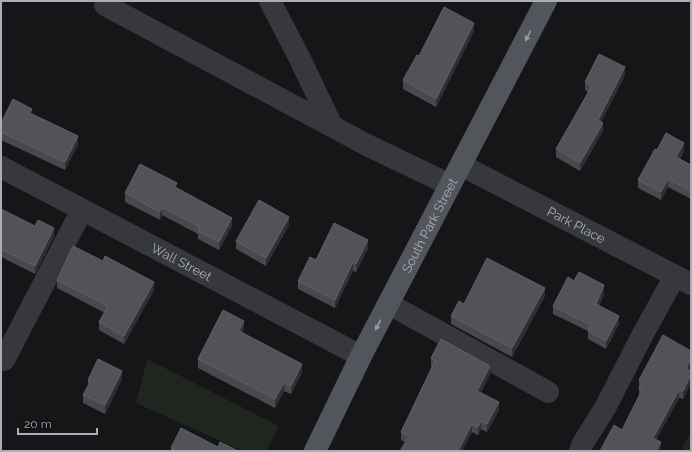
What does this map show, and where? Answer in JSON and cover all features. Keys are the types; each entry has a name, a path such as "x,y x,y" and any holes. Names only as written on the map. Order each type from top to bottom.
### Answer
{"main road":[{"name":"South Park Street","path":"315,451 362,356 546,1"}],"street":[{"path":"107,1 105,5 331,124 367,145 450,185"},
{"path":"270,1 331,124"},
{"name":"Park Place","path":"461,165 683,280"},
{"name":"Wall Street","path":"1,168 362,356"},
{"path":"4,360 82,210"},
{"path":"580,451 583,443 605,408 644,332 683,280"},
{"path":"389,304 548,392"}],"shaded area":[{"path":"147,359 279,426 266,451 243,451 136,403"},
{"path":"691,431 691,451 681,451"}],"building":[{"path":"444,7 474,23 436,99 403,80 417,55 419,56"},
{"path":"599,54 625,67 598,120 603,123 580,163 556,149 592,86 585,82"},
{"path":"13,99 32,109 30,113 78,136 65,162 1,132 1,123"},
{"path":"666,133 684,143 676,157 691,165 691,191 668,179 661,192 638,180 655,149 657,150"},
{"path":"140,164 177,183 175,187 232,218 219,242 198,231 200,227 162,207 160,212 125,193"},
{"path":"259,200 289,217 266,258 236,241"},
{"path":"1,209 35,226 38,220 54,228 35,266 1,249"},
{"path":"334,223 368,240 356,264 353,262 335,300 298,281 310,257 316,260"},
{"path":"73,246 103,261 105,256 154,282 124,336 99,322 108,306 57,280"},
{"path":"487,258 545,288 512,348 451,316 459,301 464,304"},
{"path":"579,272 604,285 596,304 619,316 606,341 588,331 591,325 553,306 568,277 574,281"},
{"path":"223,310 244,321 239,331 302,364 291,386 284,383 275,399 198,359"},
{"path":"663,335 691,351 691,359 686,369 691,371 691,375 683,391 679,390 653,438 661,442 656,451 600,451 614,425 622,430 642,390 639,388 642,382 639,380"},
{"path":"441,339 490,366 477,391 499,402 487,424 481,421 478,427 472,424 458,451 400,451 409,436 401,432 435,361 431,358"},
{"path":"98,359 122,371 105,405 83,395 90,382 88,380"},
{"path":"181,428 218,447 220,442 238,451 176,451 171,448"}]}
